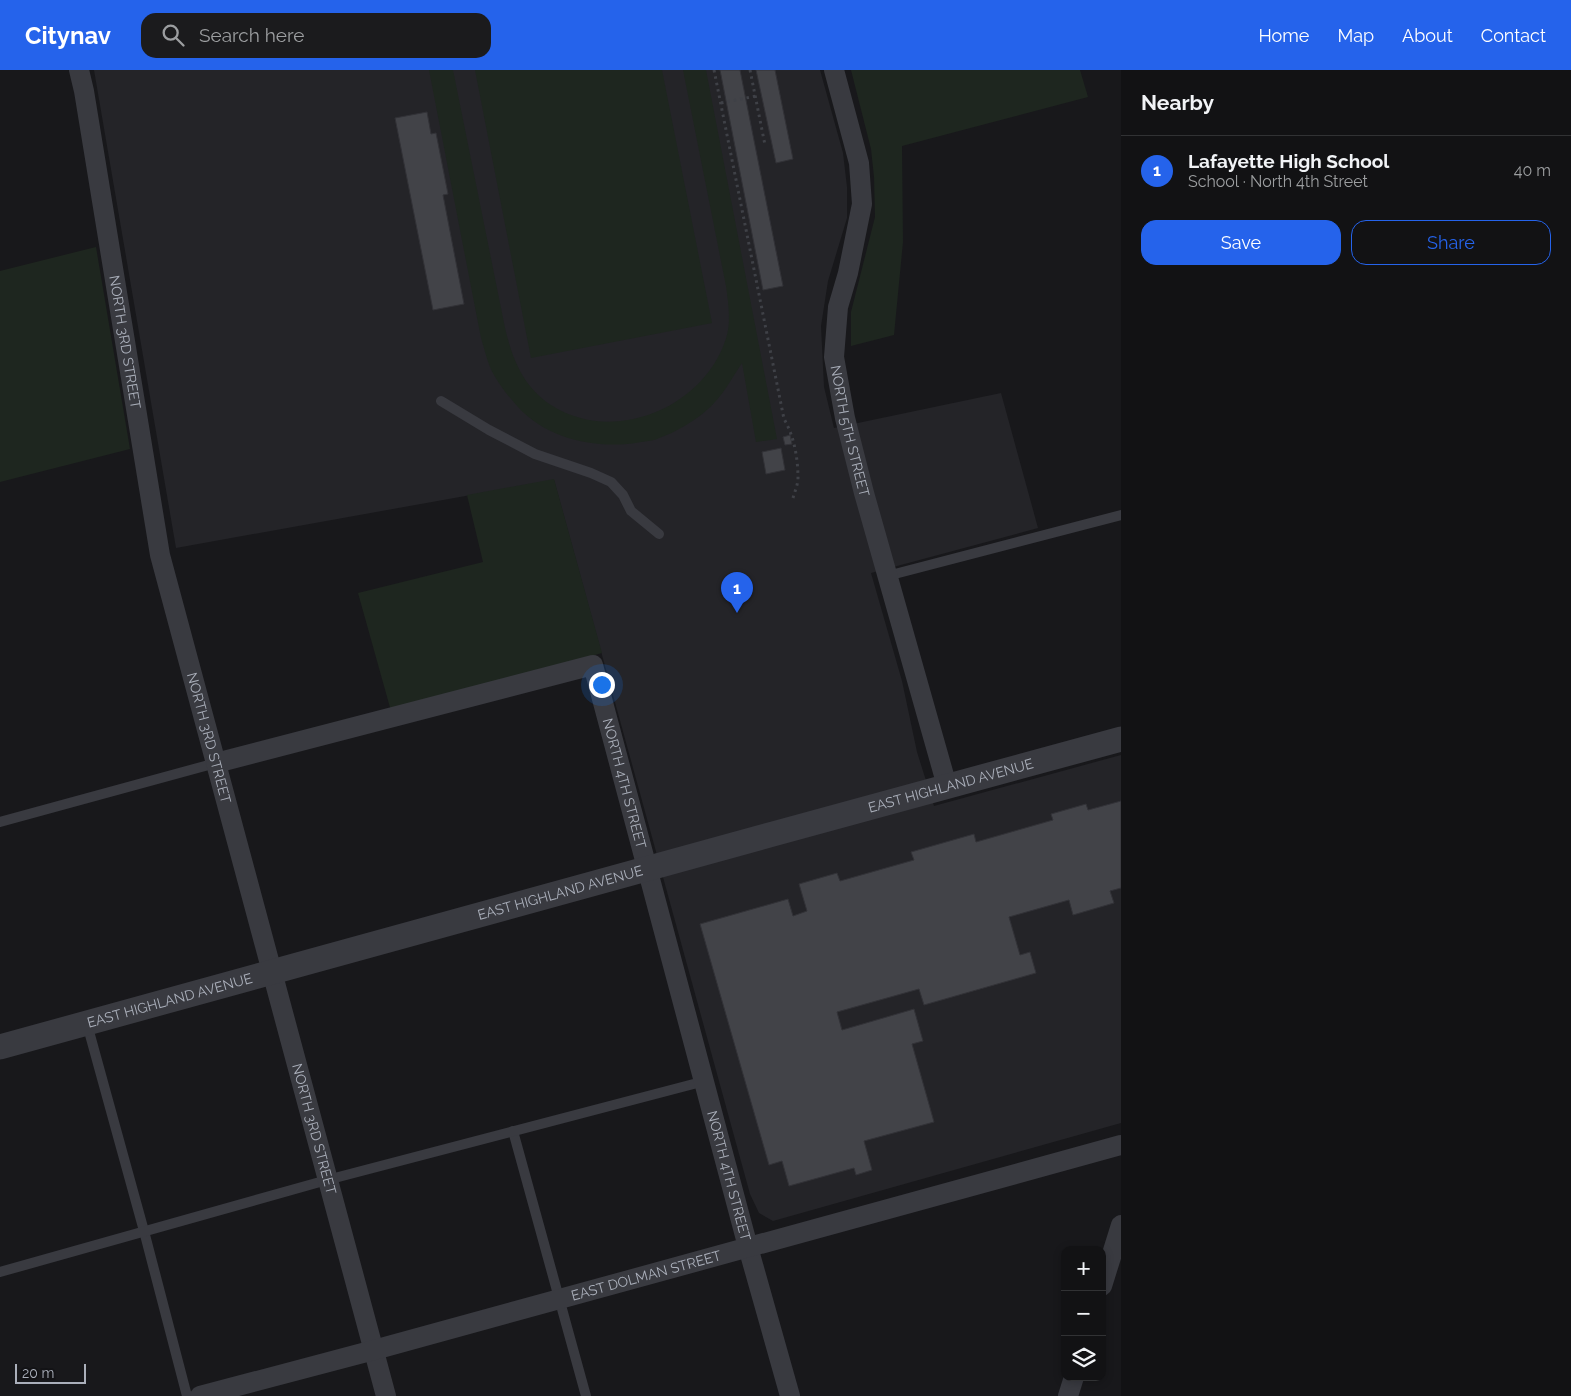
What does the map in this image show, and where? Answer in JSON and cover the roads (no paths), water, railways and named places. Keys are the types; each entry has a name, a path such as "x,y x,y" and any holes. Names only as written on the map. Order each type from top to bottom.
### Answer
{"street":[{"name":"NORTH 3RD STREET","path":"79,70 160,555 386,1396"},
{"name":"NORTH 5TH STREET","path":"834,70 859,163 862,204 848,273 838,307 834,358 845,418 864,493 948,786"},
{"name":"NORTH 4TH STREET","path":"216,763 594,665 748,1247 790,1396"},
{"name":"EAST HIGHLAND AVENUE","path":"0,1047 647,868 1121,740"},
{"name":"EAST DOLMAN STREET","path":"200,1396 1121,1145"},
{"path":"1106,1273 1121,1225"},
{"path":"1068,1396 1073,1381"}],"lane":[{"path":"441,400 489,430 535,454 591,473 611,482 623,495 631,511 659,534"},
{"path":"888,576 1121,515"},
{"path":"0,822 216,763"},
{"path":"87,1023 187,1396"},
{"path":"0,1272 327,1180 705,1081"},
{"path":"514,1131 586,1396"}],"place":[{"name":"Lafayette High School","path":"737,613"}]}
